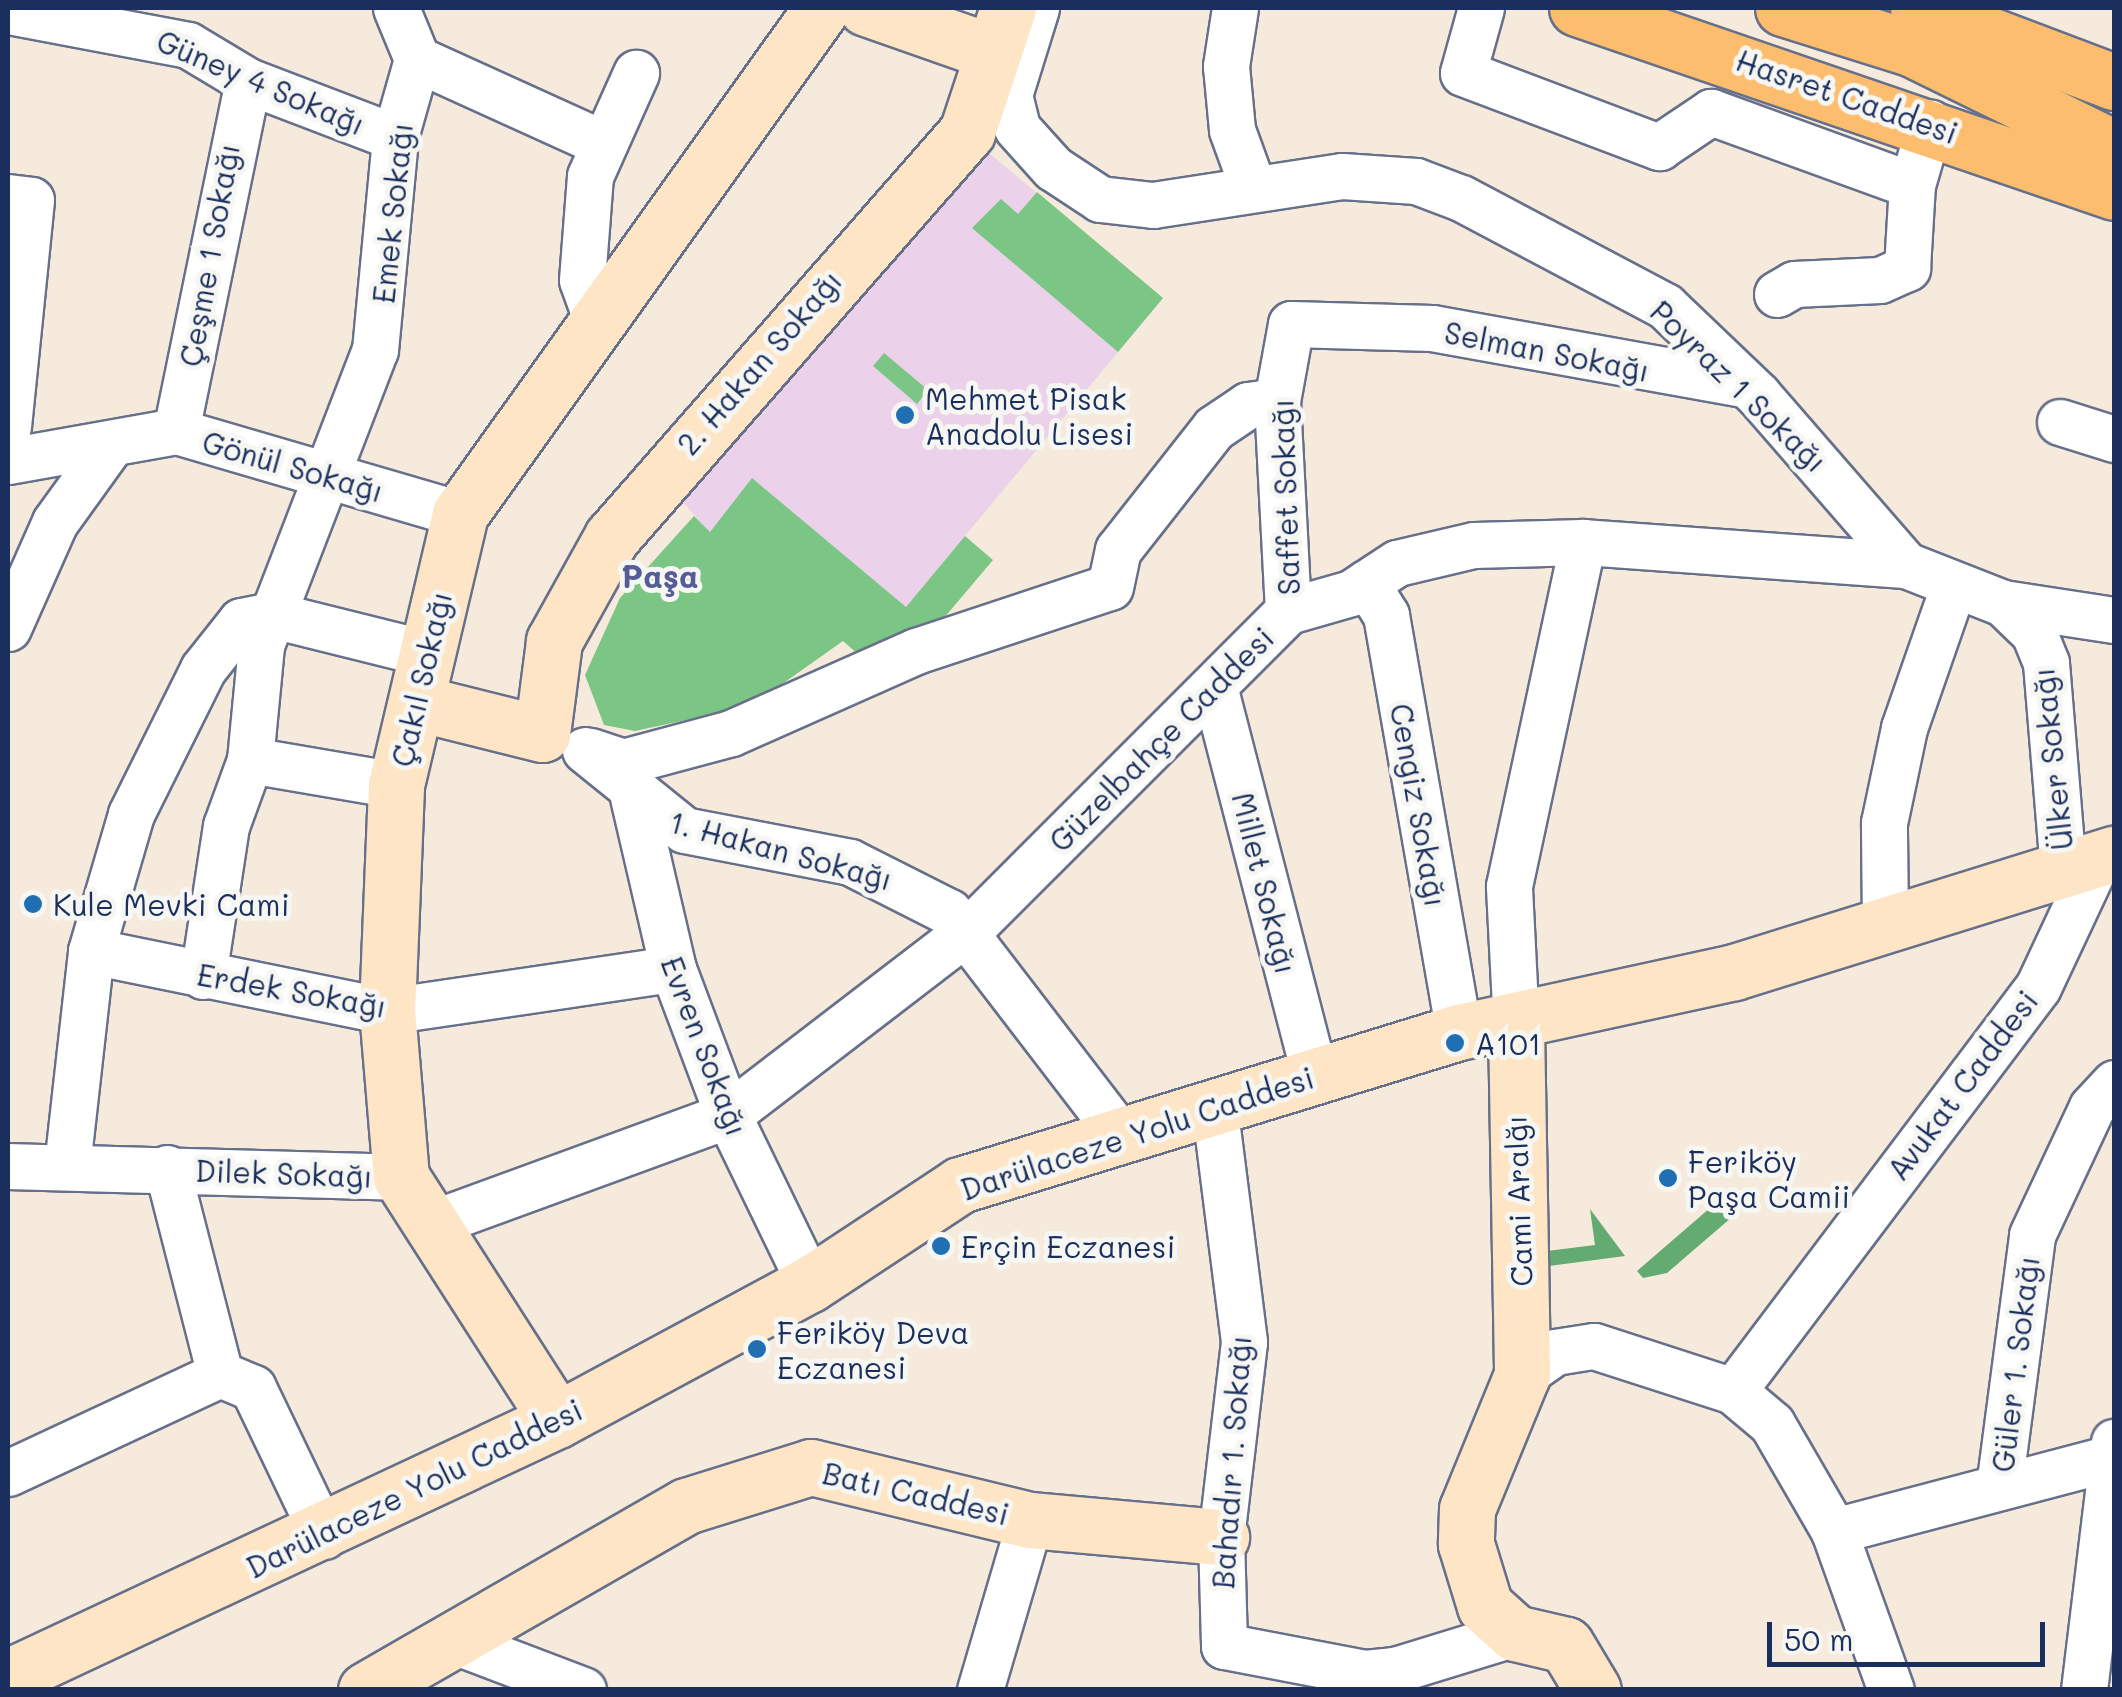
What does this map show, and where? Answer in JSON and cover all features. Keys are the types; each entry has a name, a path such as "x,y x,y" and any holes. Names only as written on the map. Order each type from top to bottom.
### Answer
{"main road":[{"name":"Hasret Caddesi","path":"1577,8 1930,123 2114,192"},
{"path":"1782,8 1915,28 2031,54 2114,82"},
{"path":"1915,28 2114,114"},
{"path":"1915,28 2114,148"},
{"path":"2031,54 2061,41 2114,53"}],"street":[{"path":"396,8 417,59 598,140"},
{"name":"Çakıl Sokağı","path":"402,1177 387,1011 396,784 460,514 822,8"},
{"path":"866,8 999,29"},
{"name":"Poyraz 1 Sokağı","path":"1036,8 1009,95 1016,128 1053,168 1100,198 1154,206 1252,185 1342,176 1416,181 1462,198 1665,306 1742,384 1906,565 1952,587 2003,602 2114,620"},
{"path":"1235,8 1229,98 1252,185"},
{"path":"1481,8 1463,74 1660,147 1711,112 1912,185"},
{"name":"Güney 4 Sokağı","path":"8,10 188,45 248,82 396,137"},
{"name":"2. Hakan Sokağı","path":"566,743 554,641 612,537 967,132 999,29"},
{"name":"Emek Sokağı","path":"203,976 226,826 250,760 258,678 273,615 332,477 376,350 396,137 417,59"},
{"path":"596,319 582,280 582,234 598,140 636,73"},
{"name":"Çeşme 1 Sokağı","path":"176,431 248,82"},
{"path":"1777,294 1794,284 1880,280 1907,268 1912,185 1930,123"},
{"path":"8,197 31,200 8,427"},
{"name":"Selman Sokağı","path":"1292,324 1432,328 1742,384"},
{"name":"Saffet Sokağı","path":"1288,611 1277,401 1292,324"},
{"path":"67,1166 91,952 131,814 203,669 241,621 273,615 566,743 623,762 731,733 916,651 1110,588 1118,550 1214,428 1248,405 1277,401"},
{"path":"2060,422 2114,439"},
{"name":"Gönül Sokağı","path":"8,461 107,450 176,431 460,514"},
{"path":"8,628 55,522 107,450"},
{"path":"1516,1026 1508,886 1584,542"},
{"name":"Güzelbahçe Caddesi","path":"436,1222 728,1115 968,931 1215,690 1288,611 1366,582 1397,563 1474,546 1584,542 1906,565"},
{"name":"Cengiz Sokağı","path":"1366,582 1386,615 1458,1032"},
{"path":"1885,926 1884,823 1904,728 1952,587"},
{"name":"Ülker Sokağı","path":"2003,602 2034,633 2046,663 2092,862"},
{"path":"203,669 224,663 258,678"},
{"name":"Millet Sokağı","path":"1215,690 1315,1076"},
{"name":"1. Hakan Sokağı","path":"566,743 633,797 684,830 878,870 968,931 1120,1135"},
{"path":"250,760 396,784"},
{"name":"Evren Sokağı","path":"633,797 673,969 728,1115 810,1284"},
{"name":"Darülaceze Yolu Caddesi","path":"8,1678 324,1536 557,1420 810,1284 960,1184 1458,1032 1516,1026 1885,926 2092,862"},
{"name":"Avukat Caddesi","path":"1733,1391 2038,988 2092,862"},
{"name":"Erdek Sokağı","path":"91,952 387,1011 673,969"},
{"name":"Cami Aralğı","path":"1516,1026 1522,1375"},
{"name":"Güler 1. Sokağı","path":"1999,1488 2032,1235 2092,1106 2114,1083"},
{"name":"Bahadır 1. Sokağı","path":"1214,1104 1244,1342 1221,1537 1219,1627 1224,1646 1240,1654 1391,1680"},
{"name":"Dilek Sokağı","path":"8,1166 402,1177"},
{"path":"168,1168 220,1374"},
{"path":"402,1177 436,1222 557,1420"},
{"path":"1593,1690 1566,1646 1515,1632 1486,1606 1466,1544 1467,1508 1522,1375 1556,1352 1594,1346 1733,1391 1806,1469 1834,1531 1891,1690"},
{"path":"8,1473 220,1374 253,1388 324,1536"},
{"path":"1834,1531 1999,1488 2112,1453 2084,1690"},
{"name":"Batı Caddesi","path":"366,1690 686,1506 795,1470 1030,1520 1221,1537"},
{"path":"980,1690 1030,1520"},
{"path":"1391,1680 1515,1632"},
{"path":"454,1641 532,1680 583,1690"}],"shaded area":[{"name":"Mehmet Pisak Anadolu Lisesi","path":"984,149 1163,298 906,607 752,479 710,533 675,493"}],"green space":[{"path":"1037,192 1163,298 1118,352 972,228 1001,199 1018,214"},
{"path":"884,353 928,390 917,404 873,366"},
{"path":"752,478 906,607 965,536 993,560 916,651 875,669 843,641 751,706 635,731 604,725 585,675 620,598 694,516 710,532"},
{"path":"1725,1195 1739,1211 1667,1273 1643,1278 1637,1271"},
{"path":"1590,1209 1625,1256 1549,1266 1547,1251 1595,1245"}],"place":[{"name":"Mehmet Pisak Anadolu Lisesi","path":"905,415"},
{"name":"Kule Mevki Cami","path":"33,904"},
{"name":"A101","path":"1455,1043"},
{"name":"Feriköy Paşa Camii","path":"1668,1178"},
{"name":"Erçin Eczanesi","path":"941,1246"},
{"name":"Feriköy Deva Eczanesi","path":"757,1349"}],"district":[{"name":"Paşa","path":"660,575"}]}
